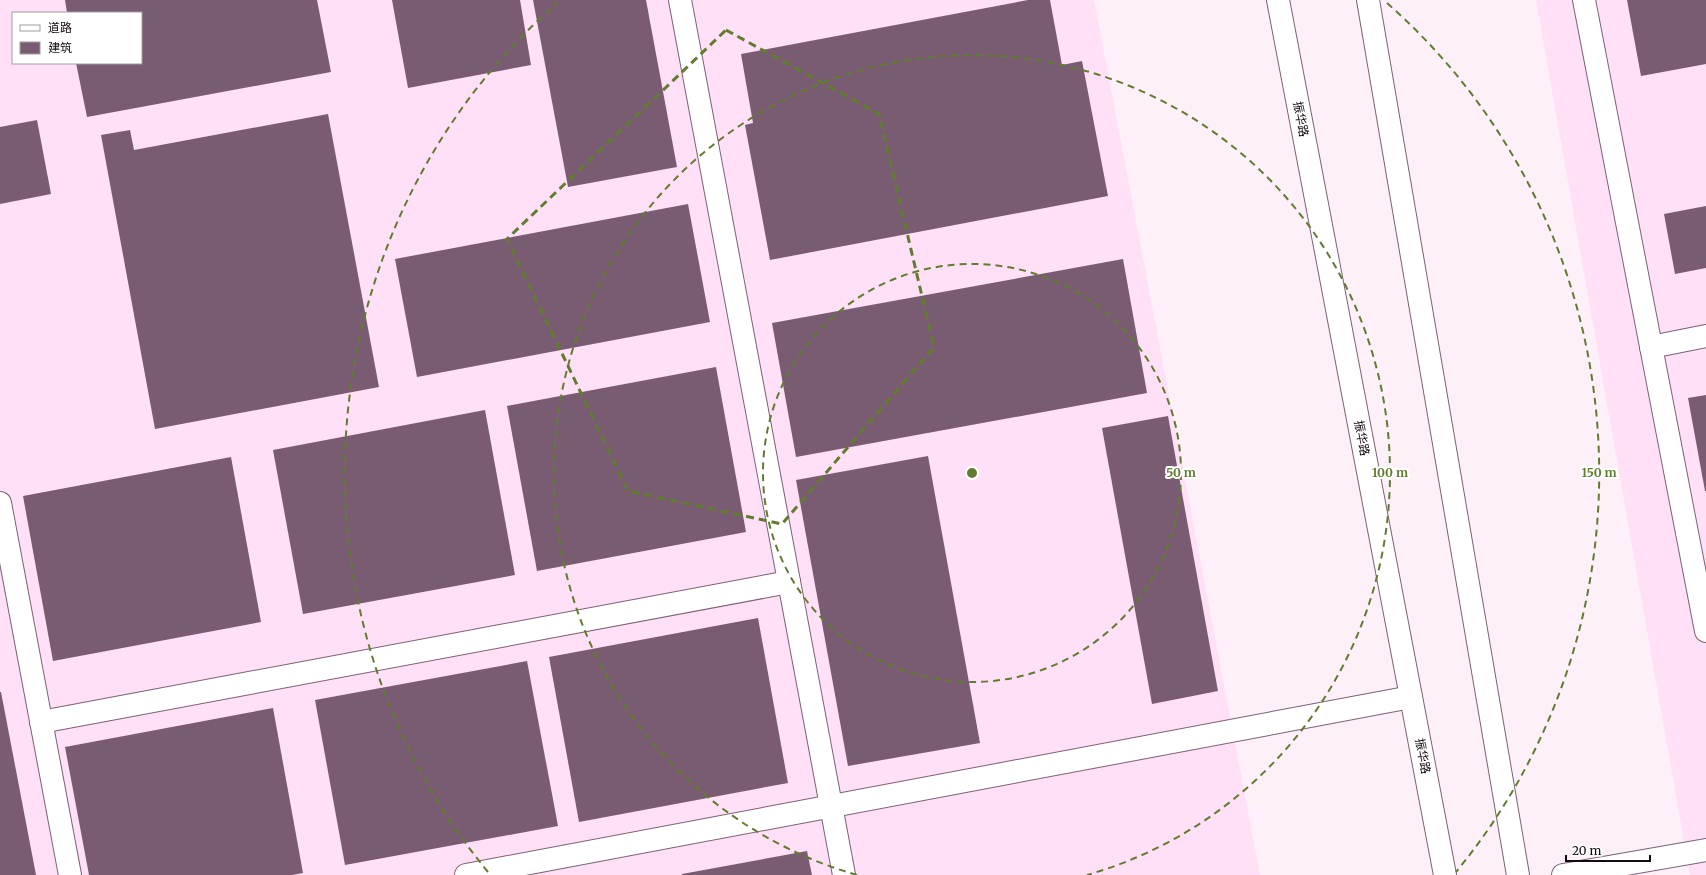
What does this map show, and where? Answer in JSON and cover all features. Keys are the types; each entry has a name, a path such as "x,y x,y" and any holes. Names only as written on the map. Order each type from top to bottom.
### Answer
{"main road":[{"path":"680,0 844,875"},
{"name":"振华路","path":"1278,0 1445,875"},
{"path":"1368,0 1518,875"},
{"path":"1584,0 1706,631"},
{"path":"1651,346 1706,336"},
{"path":"0,503 70,875"},
{"path":"41,722 789,582"},
{"path":"466,875 1411,697"},
{"path":"1564,875 1706,850"}],"highlighted area":[{"path":"726,30 879,114 934,347 782,524 628,491 507,239"}],"shaded area":[{"path":"0,0 1094,0 1260,875 0,875"},
{"path":"1536,0 1706,0 1706,875 1690,875"}],"building":[{"path":"65,0 317,0 331,72 87,117 76,64 142,64 142,12 67,12"},
{"path":"392,0 520,0 531,65 408,88"},
{"path":"533,0 646,0 677,167 568,187"},
{"path":"1028,0 1050,0 1062,65 1082,61 1108,196 770,260 745,125 753,123 741,54"},
{"path":"1627,0 1706,0 1706,64 1641,76"},
{"path":"328,114 379,387 155,429 101,135 130,130 134,150"},
{"path":"37,120 51,194 0,204 0,127"},
{"path":"688,204 710,322 417,377 395,259"},
{"path":"1706,206 1706,268 1675,274 1664,214"},
{"path":"1123,259 1147,393 796,457 772,323"},
{"path":"716,367 746,532 537,571 507,406"},
{"path":"1706,395 1706,491 1705,491 1688,398"},
{"path":"485,410 515,575 303,614 273,450"},
{"path":"1168,416 1218,691 1152,704 1102,428"},
{"path":"928,456 980,743 848,766 796,480"},
{"path":"231,457 261,622 53,661 23,496"},
{"path":"758,618 788,783 579,822 549,657"},
{"path":"527,661 558,826 345,865 315,700"},
{"path":"1,692 36,875 0,875"},
{"path":"273,708 303,873 292,875 89,875 65,747"},
{"path":"807,851 812,875 682,875 682,874"}]}
